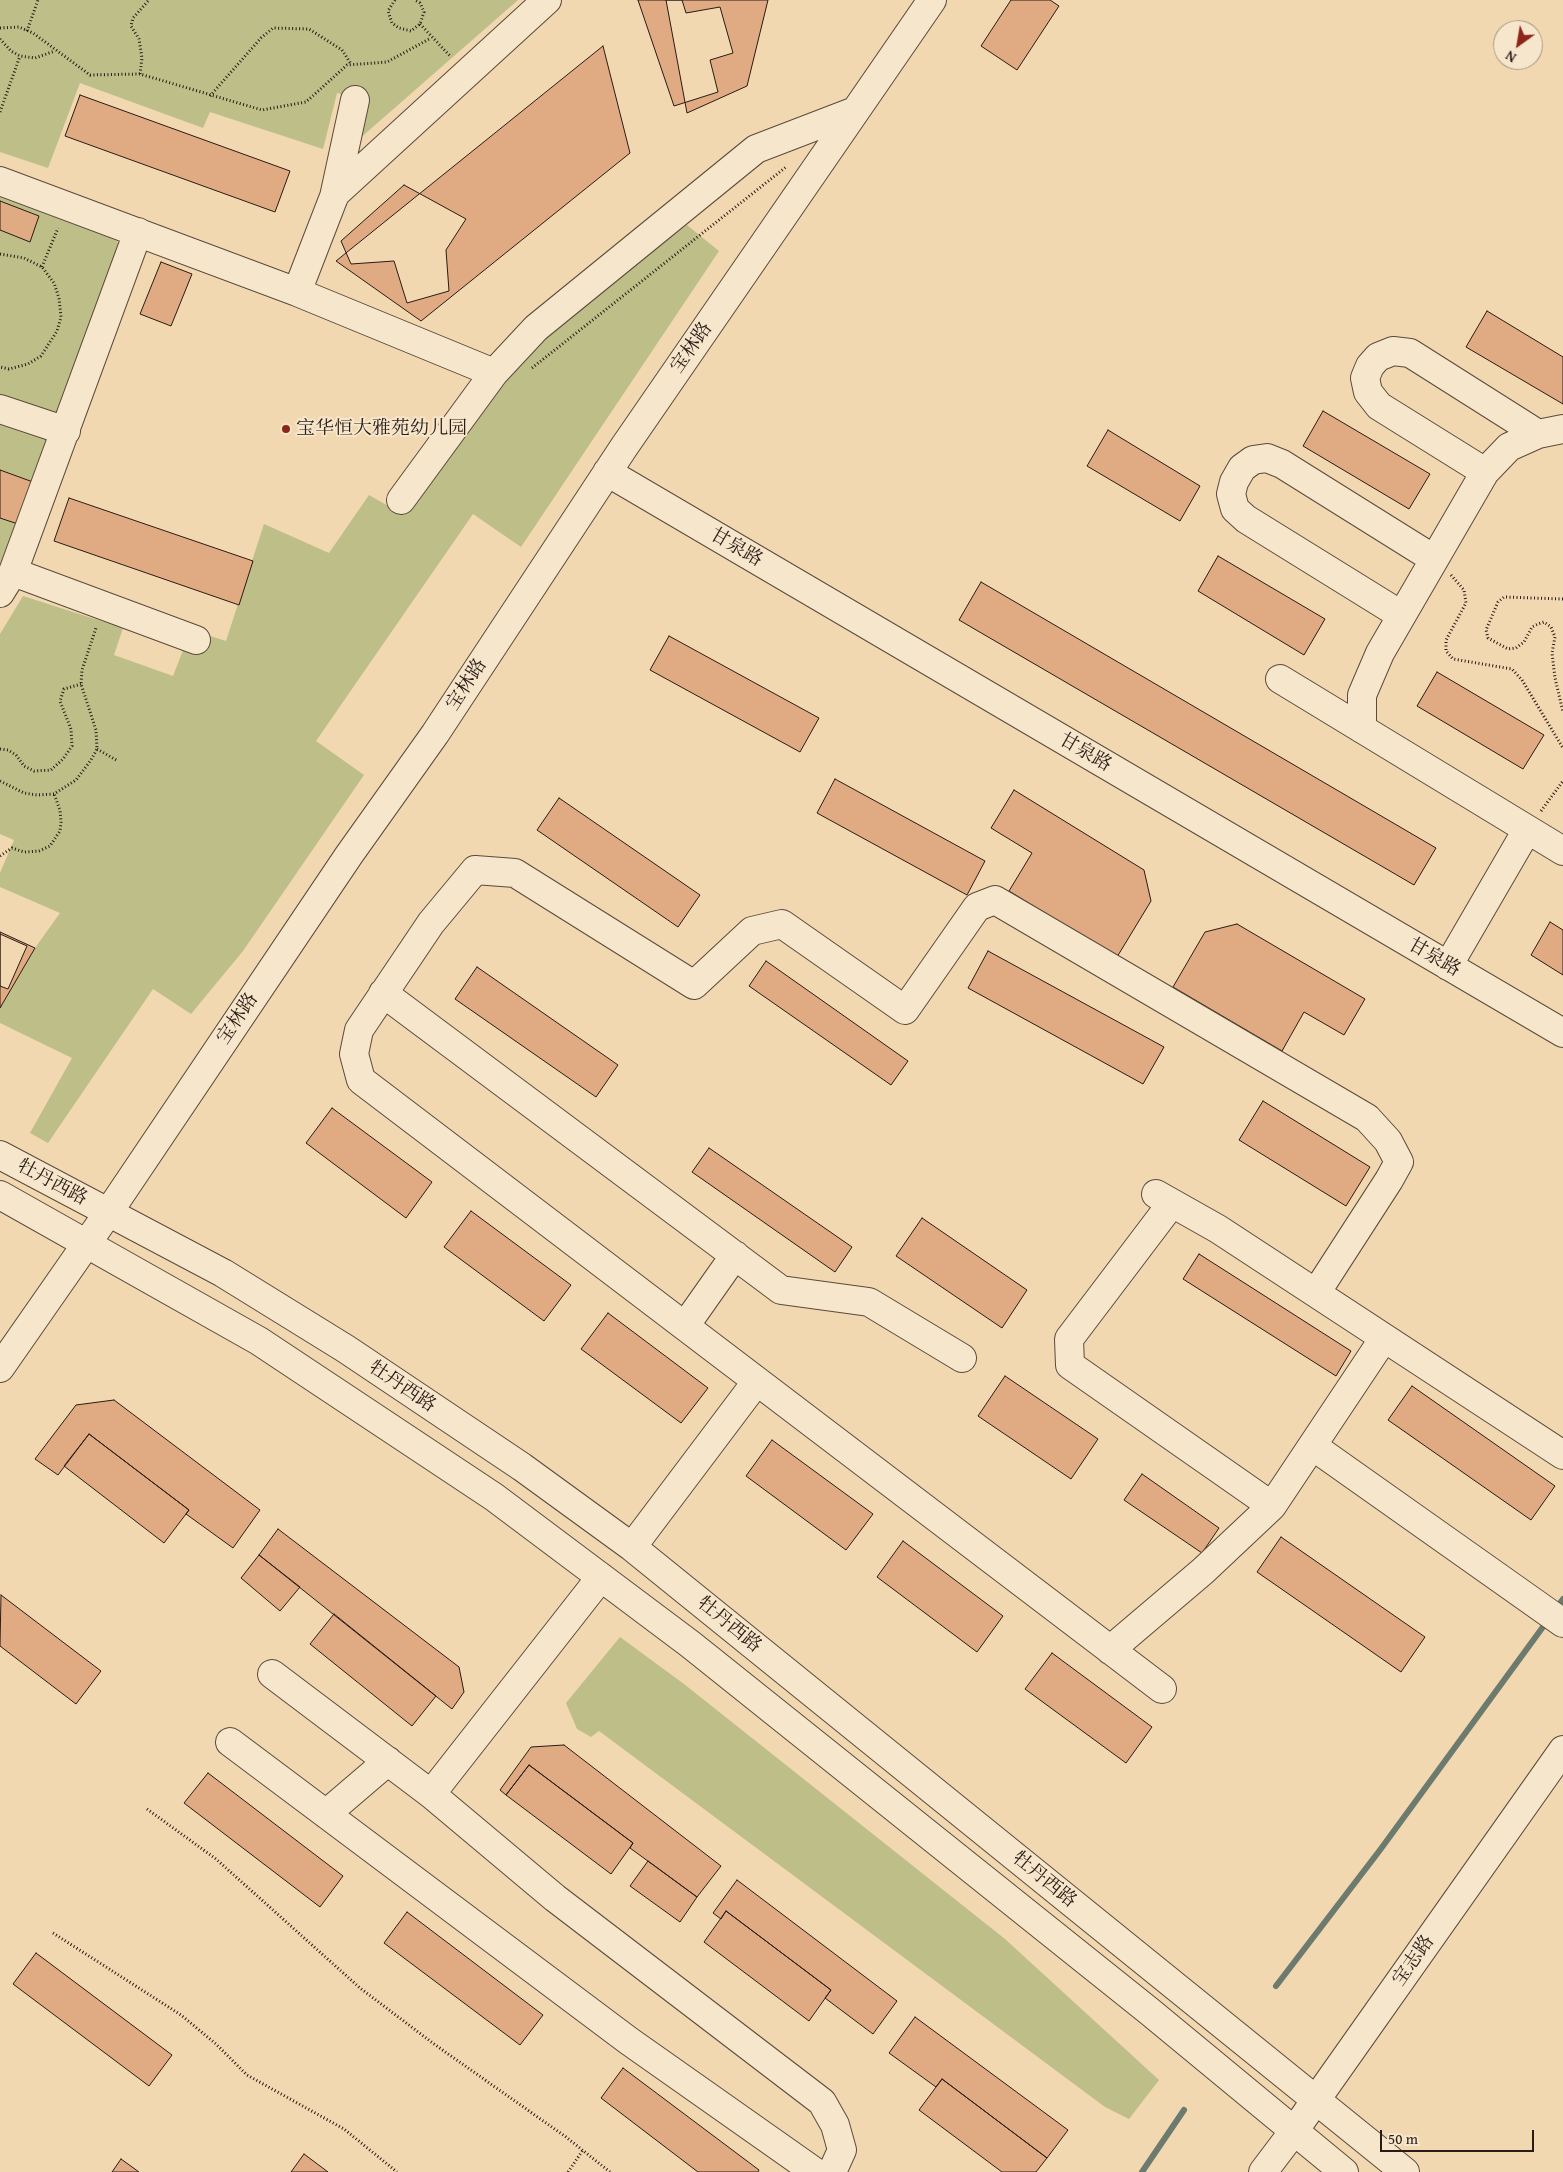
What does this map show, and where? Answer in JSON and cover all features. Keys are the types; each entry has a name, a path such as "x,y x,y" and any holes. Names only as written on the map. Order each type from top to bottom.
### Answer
{"street":[{"path":"334,197 385,146 547,0"},
{"name":"宝林路","path":"0,1368 108,1213 349,855 434,734 607,472 932,0"},
{"path":"297,292 334,197 355,100"},
{"path":"401,500 494,373 536,328 756,149 855,111"},
{"path":"0,180 297,292 494,373"},
{"path":"138,232 66,431 6,583 103,606 196,640"},
{"path":"1484,472 1379,406 1368,392 1365,378 1370,366 1378,357 1393,351 1410,353 1550,431"},
{"path":"0,409 66,431"},
{"path":"1362,729 1362,695 1380,653 1484,472 1509,446 1550,431"},
{"path":"1401,615 1246,519 1235,508 1231,494 1234,482 1242,468 1253,460 1267,458 1282,464 1434,559"},
{"name":"甘泉路","path":"607,472 1563,1034"},
{"path":"1280,679 1563,851"},
{"path":"1448,966 1527,830"},
{"path":"1162,1689 361,1080 354,1054 359,1030 431,923 475,870 514,873 694,985 752,932 782,924 905,1010 977,906 995,900 1367,1118 1388,1141 1399,1162 1390,1180 1316,1293"},
{"path":"383,993 781,1290 869,1302 962,1358"},
{"name":"牡丹西路","path":"0,1155 223,1274 346,1350 522,1466 632,1547 1405,2172"},
{"name":"牡丹西路","path":"0,1196 260,1341 494,1496 690,1644 1134,1998 1344,2172"},
{"path":"1272,1506 1070,1365 1069,1339 1164,1198 1218,1229 1563,1454"},
{"path":"685,1326 735,1255"},
{"path":"1110,1650 1203,1571 1272,1506 1314,1447 1384,1338"},
{"path":"632,1547 757,1381"},
{"path":"1314,1447 1563,1623"},
{"path":"431,1794 601,1577"},
{"path":"272,1674 431,1794 555,1898 822,2102 835,2124 842,2150 832,2172"},
{"path":"230,1742 629,2041 815,2172"},
{"name":"宝志路","path":"1262,2172 1294,2131 1563,1750"},
{"path":"326,1814 388,1761"}],"path":[{"path":"27,31 38,0"},
{"path":"395,0 388,11 392,22 399,28 411,31 420,24 424,12 421,1 415,0"},
{"path":"140,74 142,58 139,39 132,26 134,18 146,1"},
{"path":"420,24 431,38 467,73"},
{"path":"0,28 19,27 27,31 90,75 140,74 262,110 306,102 347,65 387,62 431,38"},
{"path":"210,96 261,38 273,28 309,28 327,38 342,50 352,65"},
{"path":"0,39 20,56 35,58 55,51"},
{"path":"0,112 20,56"},
{"path":"494,373 517,374 535,367 788,166"},
{"path":"42,267 67,206"},
{"path":"0,254 24,258 42,267 54,284 59,298 61,317 57,332 41,356 28,364 9,369 0,367"},
{"path":"1434,559 1457,580 1464,590 1466,604 1446,640 1446,651 1453,659 1512,669 1522,680 1563,748"},
{"path":"1563,599 1504,598 1498,602 1486,630 1488,638 1508,649 1516,648 1524,642 1532,627 1544,622 1551,627 1554,637 1552,653 1555,678 1563,712"},
{"path":"0,781 24,793 37,795 54,794 76,780 97,749 96,730 81,684 82,670 103,606"},
{"path":"0,750 8,750 16,755 24,766 34,771 51,770 64,759 72,746 71,729 60,701 64,689 81,684"},
{"path":"97,749 118,761"},
{"path":"1527,830 1563,781"},
{"path":"0,856 12,848 24,852 39,851 50,846 60,831 61,822 54,794"},
{"path":"147,1809 216,1859 360,1988 434,2044 584,2150 610,2172"},
{"path":"53,1933 181,2015 216,2044 247,2075 344,2129 397,2172"},
{"path":"568,2172 584,2150"}],"green space":[{"path":"0,0 518,0 358,140 368,101 337,93 323,149 210,112 203,128 80,83 48,168 0,152"},
{"path":"0,195 108,235 117,241 120,250 0,566"},
{"path":"687,225 719,251 521,547 473,514 316,741 364,775 243,951 191,1014 153,989 48,1143 30,1133 72,1058 0,1023 0,1008 35,948 60,913 0,887 0,873 14,840 0,834 0,634 23,596 123,628 114,655 173,676 191,630 226,641 264,524 329,553 369,495 404,515 514,362 556,324"},
{"path":"620,1637 684,1684 1005,1939 1159,2080 1129,2119 1105,2107 599,1731 591,1737 577,1729 566,1703"}],"building":[{"path":"638,0 682,0 686,13 720,7 733,53 710,60 718,92 674,106"},
{"path":"666,0 768,0 747,86 687,113"},
{"path":"1011,0 1050,0 1059,6 1017,70 981,46"},
{"path":"603,46 630,153 421,321 336,261"},
{"path":"80,95 290,171 275,212 65,136"},
{"path":"404,185 466,219 446,250 449,291 407,303 394,261 351,264 341,241"},
{"path":"0,201 39,216 30,242 0,230"},
{"path":"161,262 192,274 171,326 140,314"},
{"path":"1487,311 1563,357 1563,404 1466,347"},
{"path":"1323,411 1430,474 1409,509 1303,446"},
{"path":"1108,430 1200,486 1180,521 1087,466"},
{"path":"0,470 33,482 18,524 0,518"},
{"path":"69,498 253,561 239,605 54,541"},
{"path":"1218,556 1325,619 1304,655 1198,591"},
{"path":"981,582 1436,848 1414,885 959,620"},
{"path":"669,636 819,718 800,752 650,670"},
{"path":"1437,672 1544,735 1523,769 1417,706"},
{"path":"835,779 985,861 967,895 817,813"},
{"path":"1014,790 1144,870 1151,901 1117,957 1009,891 1032,853 991,828"},
{"path":"559,798 700,895 678,927 537,830"},
{"path":"1550,922 1563,930 1563,975 1531,955"},
{"path":"1237,924 1365,999 1344,1035 1304,1012 1282,1051 1173,987 1205,932"},
{"path":"0,932 35,948 0,1008"},
{"path":"0,934 27,946 8,989 0,986"},
{"path":"988,951 1164,1047 1143,1084 968,988"},
{"path":"766,961 908,1061 891,1085 749,986"},
{"path":"477,967 618,1065 596,1097 455,999"},
{"path":"1263,1101 1370,1167 1346,1206 1239,1140"},
{"path":"332,1108 432,1182 406,1218 306,1143"},
{"path":"709,1148 852,1247 835,1272 692,1172"},
{"path":"471,1211 571,1285 544,1321 444,1247"},
{"path":"922,1218 1027,1290 1002,1328 896,1256"},
{"path":"1199,1254 1351,1351 1336,1376 1183,1279"},
{"path":"608,1313 708,1388 681,1423 581,1349"},
{"path":"1005,1376 1098,1439 1071,1479 978,1416"},
{"path":"1412,1386 1555,1486 1531,1520 1388,1420"},
{"path":"114,1400 260,1510 233,1548 186,1514 189,1510 89,1434 58,1475 35,1459 76,1405"},
{"path":"89,1434 189,1510 164,1543 64,1466"},
{"path":"772,1440 873,1514 846,1550 746,1476"},
{"path":"1142,1474 1219,1528 1202,1553 1124,1500"},
{"path":"278,1529 459,1667 464,1692 452,1709 259,1555"},
{"path":"1281,1537 1425,1637 1401,1672 1257,1572"},
{"path":"903,1541 1003,1616 977,1652 877,1577"},
{"path":"259,1555 300,1587 280,1611 241,1578"},
{"path":"1,1595 101,1671 76,1704 0,1646"},
{"path":"334,1614 436,1696 412,1726 310,1644"},
{"path":"1052,1653 1152,1727 1126,1763 1025,1689"},
{"path":"564,1745 721,1866 697,1897 630,1848 633,1843 529,1765 506,1795 500,1790 531,1747"},
{"path":"529,1765 633,1843 611,1874 506,1795"},
{"path":"208,1773 343,1876 320,1907 184,1803"},
{"path":"648,1861 697,1897 680,1922 630,1886"},
{"path":"737,1880 897,2001 873,2034 825,1998 831,1990 726,1911 721,1919 713,1913"},
{"path":"726,1911 831,1990 809,2021 704,1942"},
{"path":"407,1912 543,2015 520,2045 384,1943"},
{"path":"36,1953 172,2055 149,2086 13,1984"},
{"path":"915,2017 1068,2130 1047,2158 942,2079 936,2087 889,2053"},
{"path":"623,2068 759,2170 758,2172 698,2172 601,2098"},
{"path":"942,2079 1047,2158 1036,2172 1002,2172 919,2110"},
{"path":"304,2154 328,2172 291,2172"},
{"path":"121,2159 139,2172 112,2172"}],"waterway":[{"path":"1555,1610 1563,1599"},
{"path":"1276,1986 1380,1850 1548,1620"},
{"path":"1142,2172 1184,2110"}],"place":[{"name":"宝华恒大雅苑幼儿园","path":"286,429"}]}
